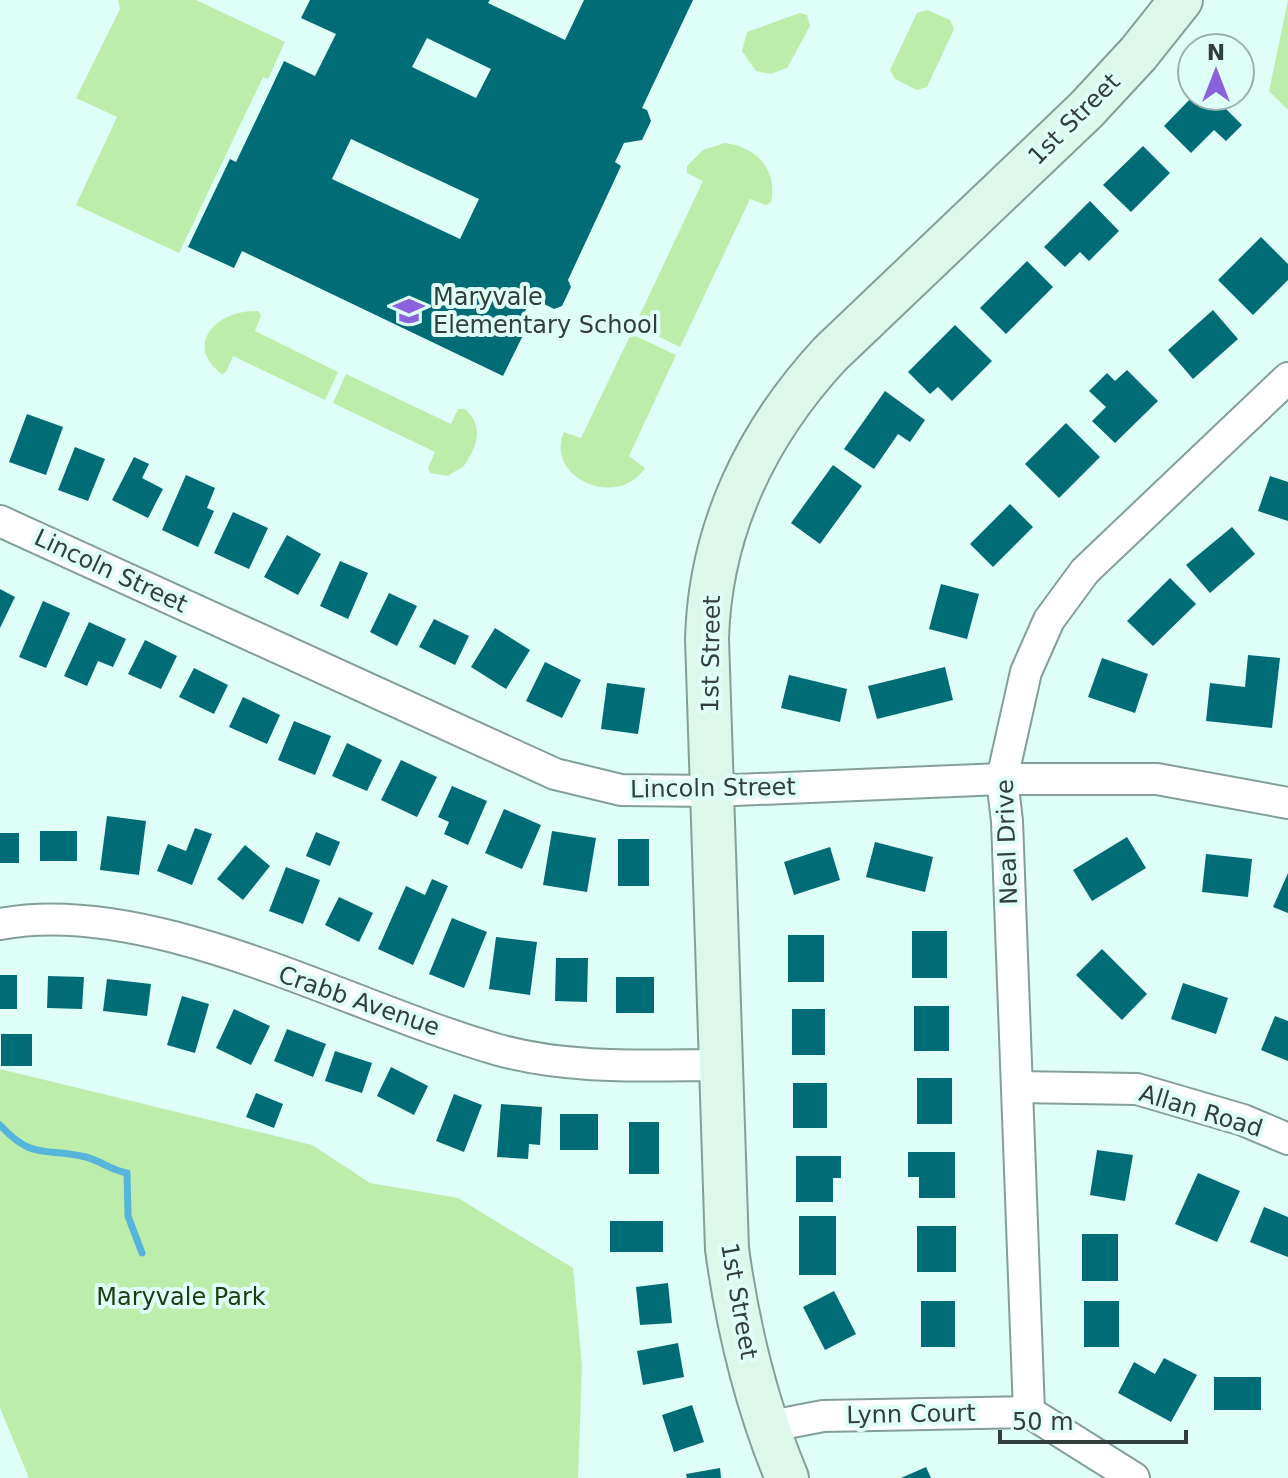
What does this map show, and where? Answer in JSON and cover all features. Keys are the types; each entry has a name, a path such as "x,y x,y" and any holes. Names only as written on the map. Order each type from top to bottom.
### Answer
{"street":[{"name":"1st Street","path":"787,1478 766,1427 737,1319 727,1249 707,639 711,585 727,520 765,438 794,393 830,354 1086,110 1138,54 1181,0"},
{"name":"Neal Drive","path":"1029,1412 1002,779 1026,672 1049,620 1085,571 1287,382"},
{"name":"Lincoln Street","path":"0,521 555,774 621,790 712,791 1002,779 1157,779 1288,803"},
{"name":"Crabb Avenue","path":"0,924 94,921 182,939 501,1051 594,1065 722,1065"},
{"name":"Allan Road","path":"1017,1087 1137,1089 1243,1120 1288,1139"},
{"name":"Lynn Court","path":"766,1427 823,1416 1029,1412"},
{"path":"1029,1412 1134,1478"}],"green space":[{"path":"118,0 196,0 285,42 268,79 263,77 179,253 76,205 117,117 76,98 120,9"},
{"path":"1288,0 1288,110 1269,91"},
{"path":"927,10 950,20 954,29 927,87 917,90 895,79 890,70 917,13"},
{"path":"800,13 807,15 810,26 787,68 770,74 756,71 742,51 747,32"},
{"path":"725,143 746,149 762,162 771,179 771,202 766,205 750,199 680,347 635,325 703,181 687,173 687,166 703,150"},
{"path":"258,311 261,315 255,331 338,372 325,400 233,356 222,374 211,363 205,352 205,341 210,331 229,316"},
{"path":"631,334 676,355 629,456 645,468 632,481 617,487 601,487 586,483 573,474 564,462 561,448 564,432 581,438"},
{"path":"346,374 451,424 458,409 465,409 475,423 477,438 463,467 447,476 430,473 428,468 435,452 333,403"},
{"name":"Maryvale Park","path":"0,1069 312,1145 370,1183 458,1198 573,1268 582,1366 578,1478 29,1478 0,1408"}],"building":[{"path":"310,0 490,0 488,3 565,40 584,0 693,0 642,108 647,110 651,121 642,140 624,143 615,162 621,166 568,280 571,287 562,306 554,309 532,298 523,315 531,319 503,376 242,251 234,268 188,247 230,159 236,162 284,61 315,76 336,34 301,18","holes":["427,38 491,69 476,98 412,67","351,139 479,199 460,239 332,179"]},
{"path":"1178,112 1229,112 1242,125 1226,141 1214,130 1191,153 1164,126"},
{"path":"1143,146 1170,173 1131,212 1103,185"},
{"path":"1090,201 1119,231 1089,261 1080,252 1065,267 1044,247"},
{"path":"1261,237 1288,264 1288,280 1253,315 1218,280"},
{"path":"1027,261 1053,287 1006,334 980,308"},
{"path":"1213,310 1238,339 1193,379 1168,350"},
{"path":"955,325 992,361 952,401 938,387 930,394 908,372"},
{"path":"1127,370 1158,401 1115,443 1092,421 1106,407 1089,391 1107,373 1115,381"},
{"path":"885,391 925,420 910,442 898,434 874,469 844,449"},
{"path":"27,414 63,427 46,475 9,462"},
{"path":"1066,423 1100,457 1059,498 1025,464"},
{"path":"75,447 105,459 88,501 58,490"},
{"path":"134,457 149,464 142,478 163,489 148,518 112,500"},
{"path":"833,465 862,486 820,544 791,523"},
{"path":"186,475 215,488 207,508 214,511 198,547 162,530"},
{"path":"1270,476 1288,482 1288,521 1258,511"},
{"path":"1010,504 1033,527 993,567 970,544"},
{"path":"233,512 268,528 249,569 214,553"},
{"path":"1232,527 1255,554 1210,593 1186,565"},
{"path":"287,535 321,554 298,595 264,577"},
{"path":"340,561 368,573 348,619 320,606"},
{"path":"1170,578 1196,604 1153,646 1127,621"},
{"path":"941,584 979,594 967,639 929,629"},
{"path":"0,589 15,597 0,628"},
{"path":"389,593 417,606 397,646 370,632"},
{"path":"43,601 70,613 46,668 19,657"},
{"path":"434,619 469,636 455,665 419,647"},
{"path":"89,622 126,639 113,667 98,661 87,686 64,676"},
{"path":"495,628 530,650 506,689 471,667"},
{"path":"145,640 177,656 161,689 128,674"},
{"path":"1248,655 1280,658 1272,728 1206,721 1210,683 1245,687"},
{"path":"1102,658 1148,674 1135,713 1088,697"},
{"path":"545,662 581,680 562,718 526,701"},
{"path":"945,667 953,700 877,719 868,686"},
{"path":"194,668 228,685 214,714 179,697"},
{"path":"789,675 847,689 840,722 781,708"},
{"path":"607,683 645,688 638,734 601,729"},
{"path":"243,697 280,715 267,744 229,727"},
{"path":"294,721 331,736 315,775 278,760"},
{"path":"347,743 382,760 367,791 332,776"},
{"path":"401,760 437,777 417,817 381,800"},
{"path":"452,786 487,801 468,845 444,834 449,822 438,817"},
{"path":"504,809 541,825 522,869 485,853"},
{"path":"107,816 146,821 139,875 100,870"},
{"path":"195,828 212,834 192,885 157,871 168,844 186,851"},
{"path":"40,831 77,831 77,861 40,861"},
{"path":"552,831 596,838 587,892 543,885"},
{"path":"316,832 340,842 330,866 306,856"},
{"path":"0,833 19,833 19,863 0,863"},
{"path":"1127,837 1146,868 1092,901 1073,870"},
{"path":"618,839 649,839 649,886 618,886"},
{"path":"875,842 933,857 925,892 866,877"},
{"path":"245,845 270,866 243,900 217,879"},
{"path":"830,847 840,880 794,895 784,862"},
{"path":"1206,854 1252,859 1248,897 1202,892"},
{"path":"286,867 320,880 303,924 269,911"},
{"path":"1288,873 1288,913 1273,907"},
{"path":"432,879 448,886 413,965 378,949 406,886 425,895"},
{"path":"339,897 373,913 359,942 325,925"},
{"path":"452,918 487,932 464,988 429,974"},
{"path":"912,931 947,931 947,978 912,978"},
{"path":"788,935 824,935 824,982 788,982"},
{"path":"496,937 537,942 530,995 489,989"},
{"path":"1102,949 1147,994 1122,1020 1076,975"},
{"path":"556,958 588,958 587,1002 555,1001"},
{"path":"0,975 17,975 17,1009 0,1009"},
{"path":"48,976 84,977 82,1009 47,1008"},
{"path":"616,977 654,977 654,1013 616,1013"},
{"path":"107,979 151,984 147,1016 103,1011"},
{"path":"1183,983 1228,998 1216,1034 1171,1019"},
{"path":"182,996 209,1004 195,1053 167,1045"},
{"path":"914,1006 949,1006 949,1051 914,1051"},
{"path":"234,1009 270,1026 251,1065 216,1048"},
{"path":"792,1009 825,1009 825,1055 792,1055"},
{"path":"1275,1016 1288,1021 1288,1061 1261,1050"},
{"path":"287,1029 326,1044 313,1077 274,1061"},
{"path":"1,1034 32,1034 32,1066 1,1066"},
{"path":"335,1051 372,1063 362,1093 325,1081"},
{"path":"391,1067 428,1086 414,1115 377,1096"},
{"path":"917,1078 952,1078 952,1124 917,1124"},
{"path":"793,1083 827,1083 827,1128 793,1128"},
{"path":"256,1093 283,1104 274,1128 246,1117"},
{"path":"454,1094 482,1105 464,1152 436,1141"},
{"path":"501,1104 542,1107 540,1145 529,1144 528,1159 497,1157"},
{"path":"560,1114 598,1114 598,1150 560,1150"},
{"path":"629,1122 659,1122 659,1174 629,1174"},
{"path":"1097,1150 1133,1155 1125,1201 1090,1195"},
{"path":"908,1152 955,1152 955,1198 919,1198 919,1177 908,1177"},
{"path":"796,1156 841,1156 841,1178 833,1178 833,1202 796,1202"},
{"path":"1198,1173 1240,1191 1217,1242 1175,1224"},
{"path":"1264,1207 1288,1217 1288,1257 1250,1242"},
{"path":"799,1216 836,1216 836,1275 799,1275"},
{"path":"610,1221 663,1221 663,1252 610,1252"},
{"path":"917,1226 956,1226 956,1272 917,1272"},
{"path":"1082,1234 1118,1234 1118,1281 1082,1281"},
{"path":"668,1283 672,1323 640,1325 636,1287"},
{"path":"834,1291 856,1334 825,1350 803,1307"},
{"path":"921,1301 955,1301 955,1347 921,1347"},
{"path":"1084,1301 1119,1301 1119,1347 1084,1347"},
{"path":"678,1343 684,1377 643,1385 637,1351"},
{"path":"1164,1358 1197,1375 1171,1422 1118,1393 1134,1362 1155,1374"},
{"path":"1214,1377 1261,1377 1261,1410 1214,1410"},
{"path":"692,1405 704,1442 674,1452 662,1415"},
{"path":"926,1467 931,1478 901,1478"},
{"path":"720,1468 721,1478 687,1478 686,1474"}],"waterway":[{"path":"0,1125 31,1148 86,1157 127,1173 128,1216 142,1253"}],"place":[{"name":"Maryvale Elementary School","path":"409,311"}]}
